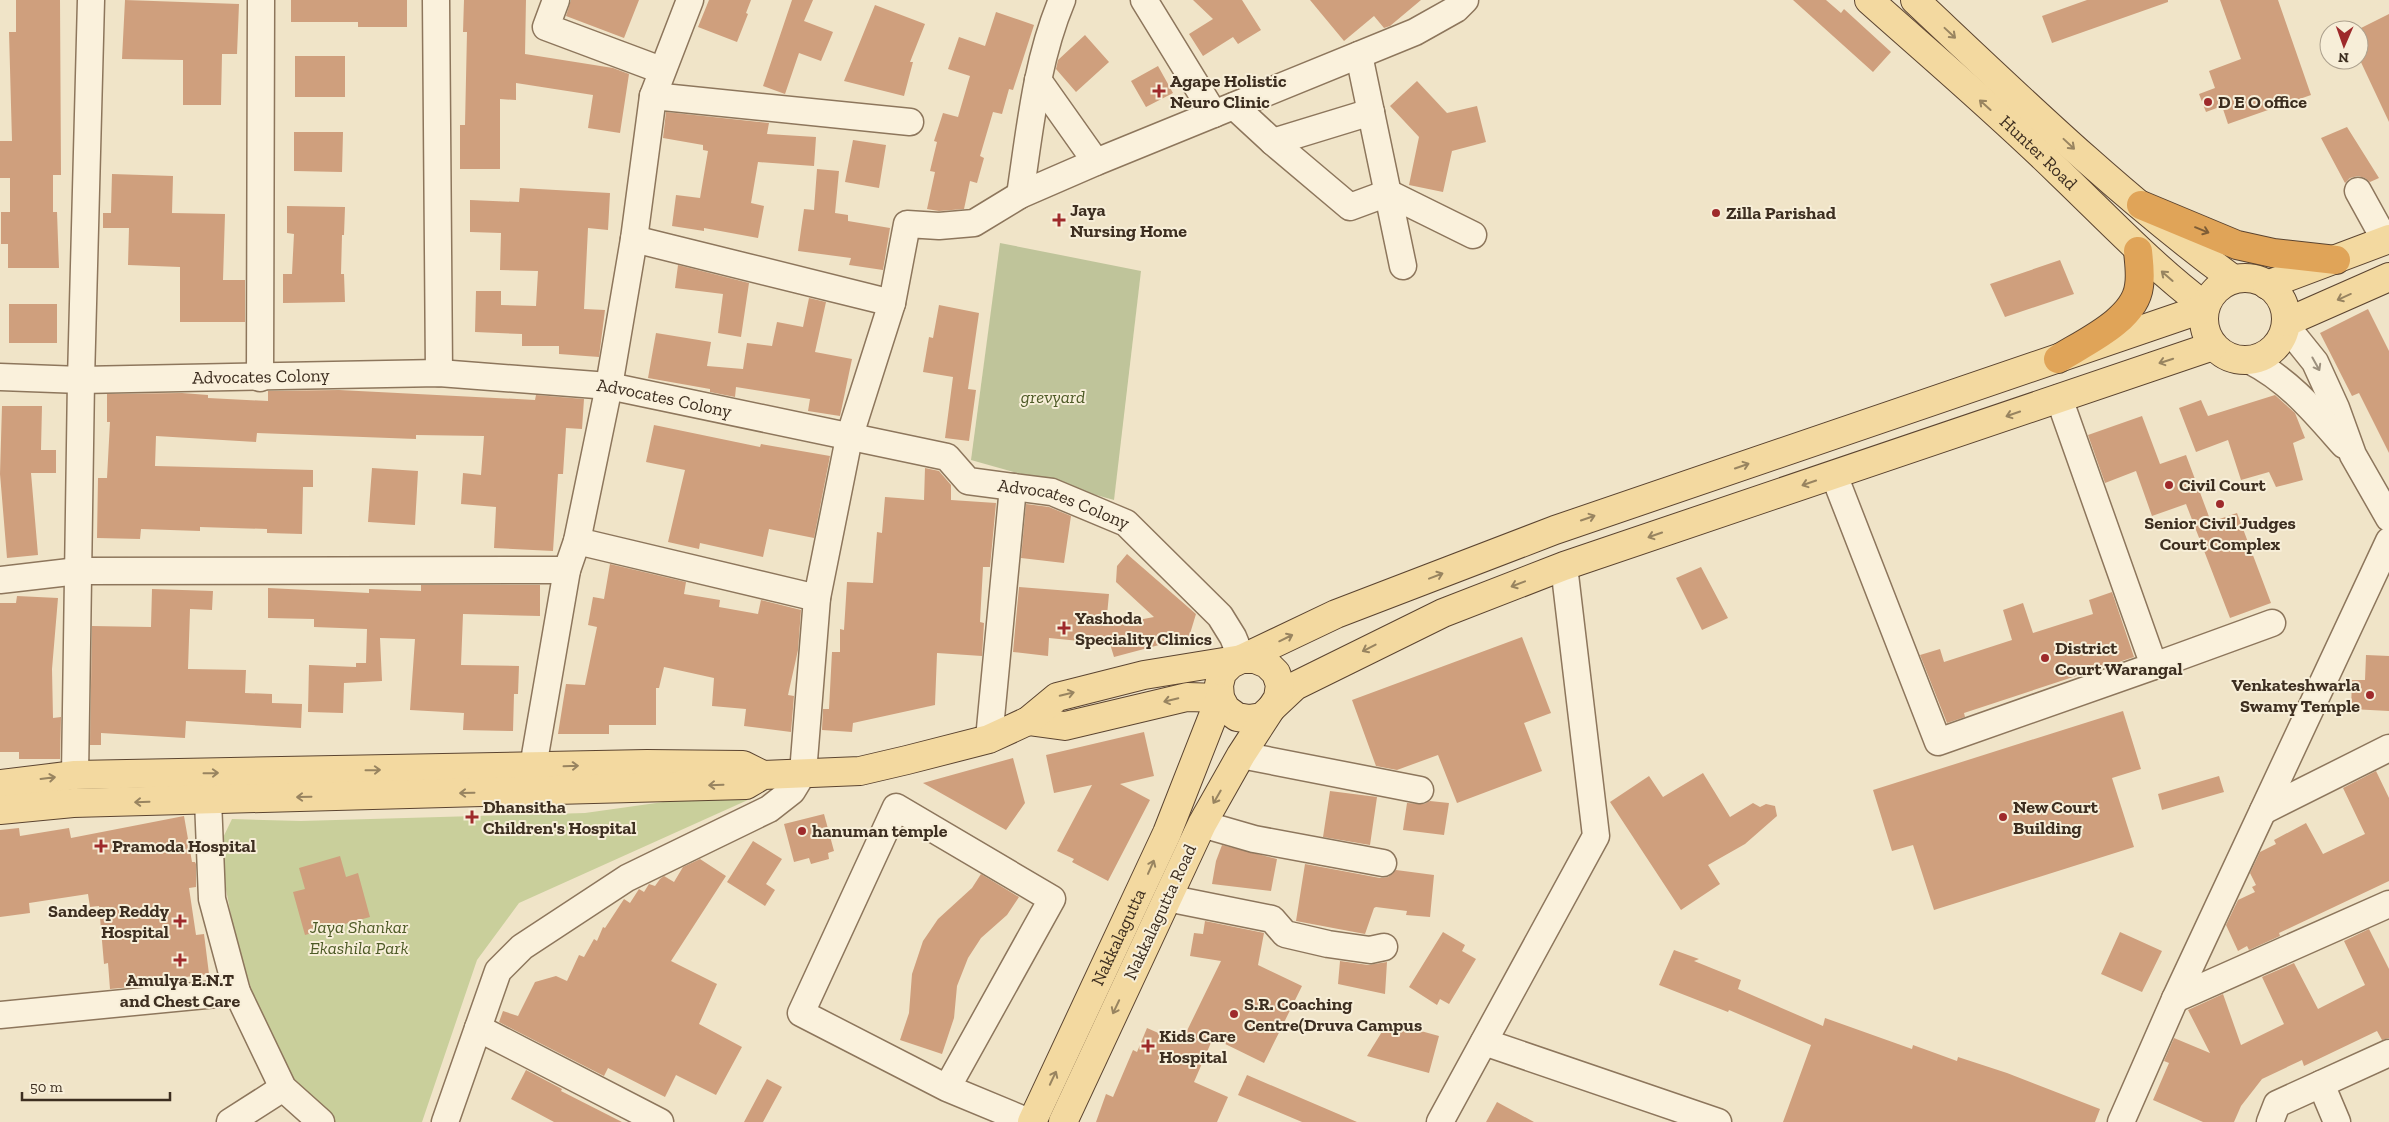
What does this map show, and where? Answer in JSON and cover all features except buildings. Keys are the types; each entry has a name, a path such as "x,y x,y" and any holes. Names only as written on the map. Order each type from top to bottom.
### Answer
{"highway":[{"path":"2141,206 2237,245 2273,253 2336,260"},
{"path":"2058,359 2123,318 2135,300 2140,286 2138,251"}],"main road":[{"name":"Hunter Road","path":"1869,0 2059,172 2138,251 2205,307"},
{"name":"Hunter Road","path":"1914,0 2086,160 2188,245 2234,279"},
{"path":"2267,285 2387,240"},
{"path":"2286,324 2389,277"},
{"path":"2251,278 2267,285 2278,295 2284,304 2286,324 2277,345 2269,353 2249,360 2228,357 2213,346 2204,324 2205,307 2220,286 2234,279 2251,278"},
{"path":"2205,307 1555,530 1336,614 1231,664 1222,673 1218,685 1220,698 1226,709 1237,717 1249,719 1262,717 1295,686 1443,613 1564,566 2213,346"},
{"path":"0,810 73,804 746,784 763,775 860,771 989,739 1028,721 1057,697 1144,675 1242,659 1255,659 1267,664 1276,673 1280,685 1278,698 1272,709"},
{"path":"1028,721 1065,726 1187,697 1220,698"},
{"name":"Nakkalagutta","path":"1030,1122 1131,912 1167,832 1220,698"},
{"name":"Nakkalagutta Road","path":"1063,1122 1202,824 1241,755 1272,709"},
{"path":"0,784 75,775 647,764 743,765 763,775"}],"street":[{"path":"75,775 81,380 91,0"},
{"path":"260,378 261,0"},
{"path":"436,0 439,373"},
{"path":"556,0 546,27 661,70"},
{"path":"532,767 567,570 577,540 609,386 634,239 653,96 661,70 690,0"},
{"path":"1020,195 1038,80 1048,31 1062,0"},
{"path":"1144,0 1224,110 1272,142 1350,207 1388,193 1473,235"},
{"path":"445,1122 498,971 522,947 627,878 769,809 792,791 803,773 817,598 849,438 892,303 907,224 939,226 974,223 1020,195 1096,162 1415,32 1456,3"},
{"path":"1359,55 1403,266"},
{"path":"1038,80 1096,162"},
{"path":"653,96 910,122"},
{"path":"1272,142 1371,112"},
{"path":"2358,192 2387,240"},
{"path":"634,239 892,303"},
{"path":"2286,324 2315,362 2336,408 2353,455 2389,518"},
{"path":"2249,360 2268,369 2291,386 2353,455"},
{"name":"Advocates Colony","path":"0,378 81,380 260,378 439,373 609,386 849,438 947,457 968,481 1052,492 1126,523 1220,616 1233,637 1242,659"},
{"path":"2059,398 2154,666"},
{"path":"1834,475 1938,742 2272,623"},
{"path":"989,739 1013,487"},
{"path":"577,540 817,598"},
{"path":"2121,1122 2175,999 2389,541"},
{"path":"1440,1122 1596,836 1564,566"},
{"path":"0,580 78,571 567,570"},
{"path":"2263,811 2389,748"},
{"path":"1241,755 1420,790"},
{"path":"208,800 212,899 237,992 282,1088 321,1122"},
{"path":"947,1088 1052,899 896,807 801,1013 947,1088 1030,1122"},
{"path":"1202,824 1254,839 1383,863"},
{"path":"1167,898 1272,920 1285,934 1328,944 1370,950 1384,947"},
{"path":"2175,999 2387,911"},
{"path":"0,1015 237,992"},
{"path":"478,1028 660,1122"},
{"path":"1484,1042 1718,1122"},
{"path":"2270,1122 2276,1104 2389,1053"},
{"path":"2321,1084 2337,1122"},
{"path":"230,1122 282,1088"}],"green space":[{"name":"grevyard","path":"1000,243 1141,271 1114,500 971,460"},
{"name":"Jaya Shankar Ekashila Park","path":"749,790 750,799 519,903 477,960 422,1122 334,1122 299,1094 259,1013 236,941 218,848 232,819 301,821 585,813"}],"place":[{"name":"Agape Holistic Neuro Clinic","path":"1159,91"},
{"name":"D E O office","path":"2208,102"},
{"name":"Zilla Parishad","path":"1716,213"},
{"name":"Jaya Nursing Home","path":"1059,220"},
{"name":"Civil Court","path":"2169,485"},
{"name":"Senior Civil Judges Court Complex","path":"2220,504"},
{"name":"Yashoda Speciality Clinics","path":"1064,628"},
{"name":"District Court Warangal","path":"2045,658"},
{"name":"Venkateshwarla Swamy Temple","path":"2370,695"},
{"name":"Dhansitha Children's Hospital","path":"472,817"},
{"name":"New Court Building","path":"2003,817"},
{"name":"hanuman temple","path":"802,831"},
{"name":"Pramoda Hospital","path":"101,846"},
{"name":"Sandeep Reddy Hospital","path":"180,921"},
{"name":"Amulya E.N.T and Chest Care","path":"180,960"},
{"name":"S.R. Coaching Centre(Druva Campus","path":"1234,1014"},
{"name":"Kids Care Hospital","path":"1148,1046"}]}
